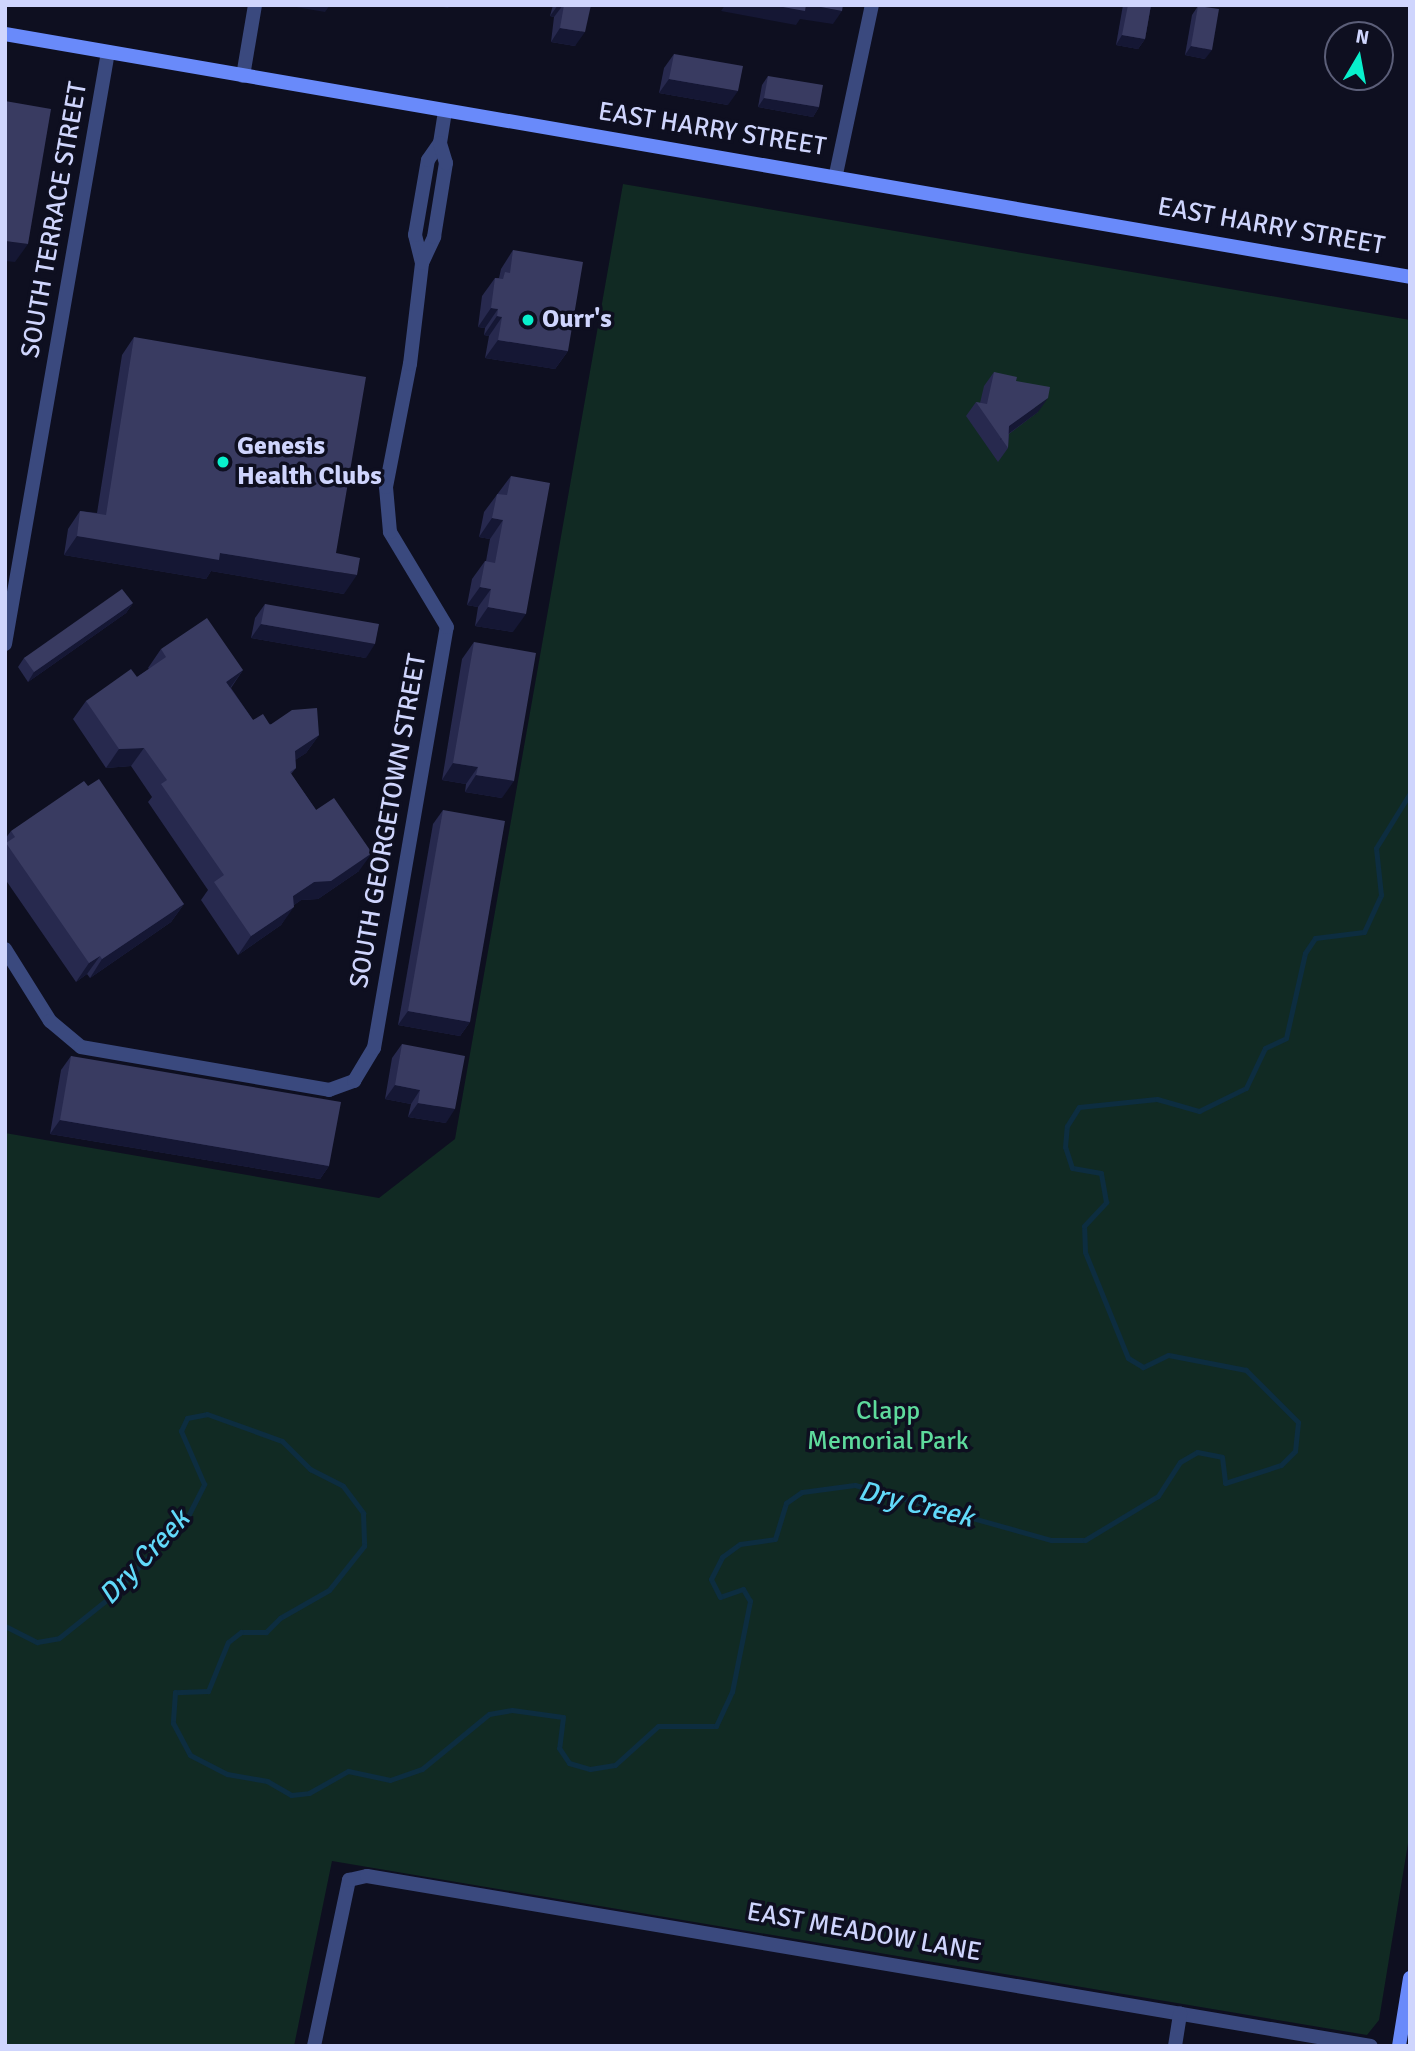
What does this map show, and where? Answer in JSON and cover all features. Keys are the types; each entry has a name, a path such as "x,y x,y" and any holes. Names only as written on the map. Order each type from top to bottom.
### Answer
{"main road":[{"name":"EAST HARRY STREET","path":"5,34 445,113 836,174 1410,277"},
{"path":"1399,2046 1410,1978"}],"street":[{"path":"243,76 255,5"},
{"path":"836,174 872,5"},
{"name":"SOUTH TERRACE STREET","path":"5,644 108,52"},
{"name":"SOUTH GEORGETOWN STREET","path":"5,949 50,1021 81,1046 329,1090 354,1081 374,1048 447,627 390,532 386,487 410,364 422,263 415,235 428,160 440,143 445,113"},
{"name":"EAST MEADOW LANE","path":"314,2046 349,1880 367,1876 548,1904 1371,2046"},
{"path":"1175,2046 1180,2013"}],"green space":[{"name":"Clapp Memorial Park","path":"623,184 1410,320 1410,1831 1379,2020 1367,2035 332,1861 294,2046 5,2046 5,1133 379,1198 455,1139"}],"building":[{"path":"564,5 591,5 585,32 560,28"},
{"path":"772,5 806,5 805,11"},
{"path":"810,5 843,5 842,11"},
{"path":"1128,5 1151,5 1145,39 1122,35"},
{"path":"1198,6 1219,9 1212,50 1191,46"},
{"path":"674,54 743,66 738,91 669,79"},
{"path":"768,76 823,85 819,107 764,98"},
{"path":"5,101 51,109 28,244 5,241"},
{"path":"513,250 583,262 568,351 498,340 502,317 497,316 498,309 491,308 495,278 503,279 505,272 510,273"},
{"name":"Genesis Health Clubs","path":"134,337 366,377 336,553 360,558 357,575 220,553 219,560 77,536 80,511 106,515"},
{"path":"994,372 1017,377 1016,381 1050,387 1048,398 1009,426 1008,448 976,402 987,404"},
{"path":"511,476 550,483 526,614 488,607 491,589 480,587 485,561 495,563 503,520 492,518 497,494 507,495"},
{"path":"122,589 133,603 34,672 24,658"},
{"path":"265,604 379,624 375,644 261,624"},
{"path":"207,618 243,670 226,682 253,720 263,714 270,725 292,710 317,708 319,735 295,751 296,768 290,772 316,810 334,798 372,853 331,881 314,882 293,896 294,907 251,936 214,882 224,875 161,784 167,780 144,748 119,749 86,701 131,669 137,677 166,657 161,649"},
{"path":"474,642 536,653 514,781 476,775 478,767 453,763"},
{"path":"99,779 184,904 102,959 100,956 89,963 6,843 15,837 11,831 84,781 88,786"},
{"path":"443,810 505,821 470,1022 408,1011"},
{"path":"402,1044 465,1056 455,1109 418,1103 420,1090 395,1085"},
{"path":"71,1056 341,1102 329,1166 60,1120"}],"waterway":[{"name":"Dry Creek","path":"5,1626 37,1642 59,1638 109,1598 188,1516 204,1484 181,1431 187,1418 207,1414 282,1441 310,1469 343,1486 363,1513 364,1546 329,1590 280,1618 266,1632 241,1632 228,1642 208,1691 175,1692 173,1723 190,1755 227,1774 267,1781 291,1795 309,1793 348,1771 390,1780 422,1769 489,1714 512,1710 563,1717 559,1748 569,1763 590,1769 615,1765 658,1726 716,1726 732,1692 750,1601 743,1589 720,1597 711,1579 722,1557 740,1544 775,1539 786,1503 802,1492 855,1485 1051,1540 1085,1540 1158,1496 1180,1462 1197,1452 1222,1457 1225,1483 1281,1465 1295,1451 1298,1422 1246,1370 1168,1355 1143,1367 1128,1358 1085,1252 1084,1226 1106,1202 1101,1173 1072,1168 1065,1147 1067,1126 1079,1107 1157,1099 1199,1111 1246,1088 1265,1048 1286,1038 1305,953 1315,938 1364,932 1381,895 1376,848 1410,793"}],"place":[{"name":"Ourr's","path":"528,320"},
{"name":"Genesis Health Clubs","path":"223,462"}]}
